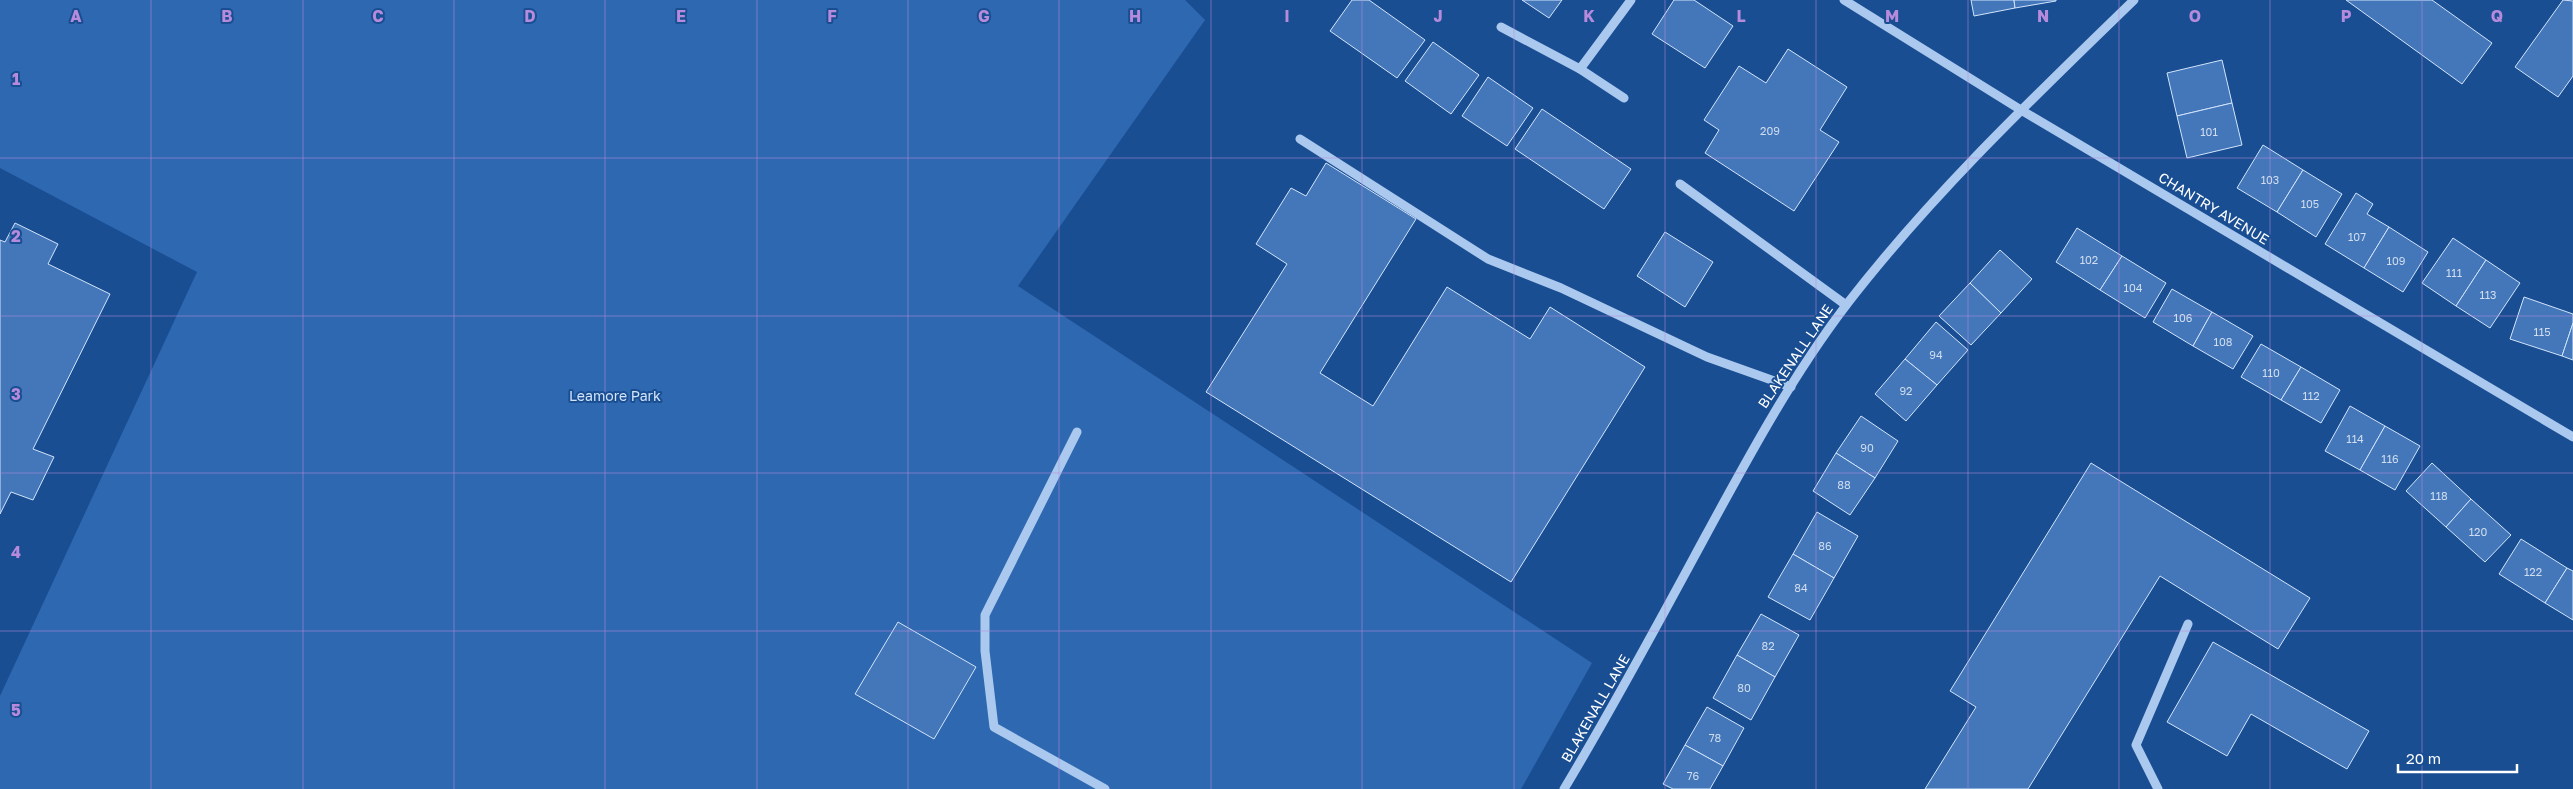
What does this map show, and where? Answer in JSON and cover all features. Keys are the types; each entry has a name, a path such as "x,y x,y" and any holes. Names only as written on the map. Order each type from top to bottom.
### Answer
{"street":[{"path":"1580,69 1631,0"},
{"name":"CHANTRY AVENUE","path":"1844,0 2021,110 2573,437"},
{"name":"BLAKENALL LANE","path":"1564,789 1612,708 1766,424 1846,305 1929,206 2021,110 2134,0"},
{"path":"1501,27 1580,69 1624,98"},
{"path":"1300,139 1488,259 1560,288 1707,357 1791,386"},
{"path":"1680,184 1846,305"},
{"path":"1077,432 985,615 985,652 994,727 1105,789"},
{"path":"2158,789 2136,745 2188,624"}],"green space":[{"name":"Leamore Park","path":"0,0 1185,0 1205,20 1018,286 1592,663 1521,789 0,789 0,696 197,272 0,168"}],"building":[{"path":"1352,0 1369,0 1425,40 1397,78 1330,31"},
{"path":"1522,0 1562,0 1549,18"},
{"path":"1674,0 1694,0 1733,26 1705,68 1652,34"},
{"path":"1971,0 2014,0 2015,8 1974,16"},
{"path":"2014,0 2056,0 2056,1 2015,8"},
{"path":"2346,0 2432,0 2492,43 2462,84"},
{"path":"2563,0 2573,1 2573,76 2558,97 2515,67"},
{"path":"1433,42 1479,75 1451,114 1405,81"},
{"path":"1788,49 1847,87 1820,130 1839,142 1794,211 1705,153 1719,130 1704,120 1739,66 1766,83"},
{"path":"2222,60 2232,103 2177,116 2167,73"},
{"path":"1488,77 1533,108 1507,146 1462,116"},
{"path":"2232,103 2242,145 2187,158 2177,116"},
{"path":"1542,109 1631,169 1604,209 1515,149"},
{"path":"2263,145 2303,170 2277,212 2237,188"},
{"path":"1326,163 1416,219 1320,373 1373,406 1447,287 1530,339 1550,307 1645,367 1511,582 1206,392 1287,264 1256,244 1291,188 1306,196"},
{"path":"2303,170 2342,194 2316,237 2277,212"},
{"path":"2356,193 2373,204 2367,214 2389,227 2364,268 2325,244"},
{"path":"15,223 58,244 48,264 110,294 33,449 54,457 33,500 11,492 0,514 0,240 5,242"},
{"path":"2389,227 2428,252 2403,292 2364,268"},
{"path":"2077,228 2122,256 2100,290 2056,262"},
{"path":"1665,232 1713,262 1685,307 1637,276"},
{"path":"2453,238 2486,260 2456,306 2422,283"},
{"path":"2000,250 2032,279 2001,313 1970,283"},
{"path":"2122,256 2166,283 2145,318 2100,290"},
{"path":"2486,260 2520,283 2490,328 2456,306"},
{"path":"1970,283 2001,313 1971,345 1939,316"},
{"path":"2172,289 2212,312 2193,346 2153,322"},
{"path":"2524,297 2573,314 2573,323 2562,356 2510,339"},
{"path":"2212,312 2253,336 2233,369 2193,346"},
{"path":"1936,322 1968,350 1937,385 1905,359"},
{"path":"2573,323 2573,360 2562,356"},
{"path":"2261,344 2301,367 2281,400 2241,377"},
{"path":"1905,359 1937,385 1906,421 1875,394"},
{"path":"2301,367 2340,390 2321,423 2281,400"},
{"path":"2350,406 2385,426 2360,470 2325,451"},
{"path":"1861,416 1898,441 1875,478 1836,453"},
{"path":"2385,426 2420,446 2395,490 2360,470"},
{"path":"1836,453 1875,478 1850,515 1813,491"},
{"path":"2091,463 2310,598 2278,649 2160,576 2028,789 1925,789 1976,707 1950,691"},
{"path":"2432,463 2471,499 2446,527 2406,491"},
{"path":"2471,499 2511,535 2485,562 2446,527"},
{"path":"1817,512 1858,536 1834,578 1793,554"},
{"path":"2521,539 2567,568 2545,603 2499,574"},
{"path":"1793,554 1834,578 1810,620 1768,597"},
{"path":"2567,568 2573,571 2573,620 2545,603"},
{"path":"1761,614 1799,635 1775,677 1737,655"},
{"path":"898,622 976,667 934,739 855,694"},
{"path":"2213,642 2369,731 2347,769 2251,714 2227,756 2167,722"},
{"path":"1737,655 1775,677 1751,720 1713,698"},
{"path":"1707,707 1744,728 1723,766 1685,745"},
{"path":"1685,745 1723,766 1710,789 1673,789 1663,784"}]}
